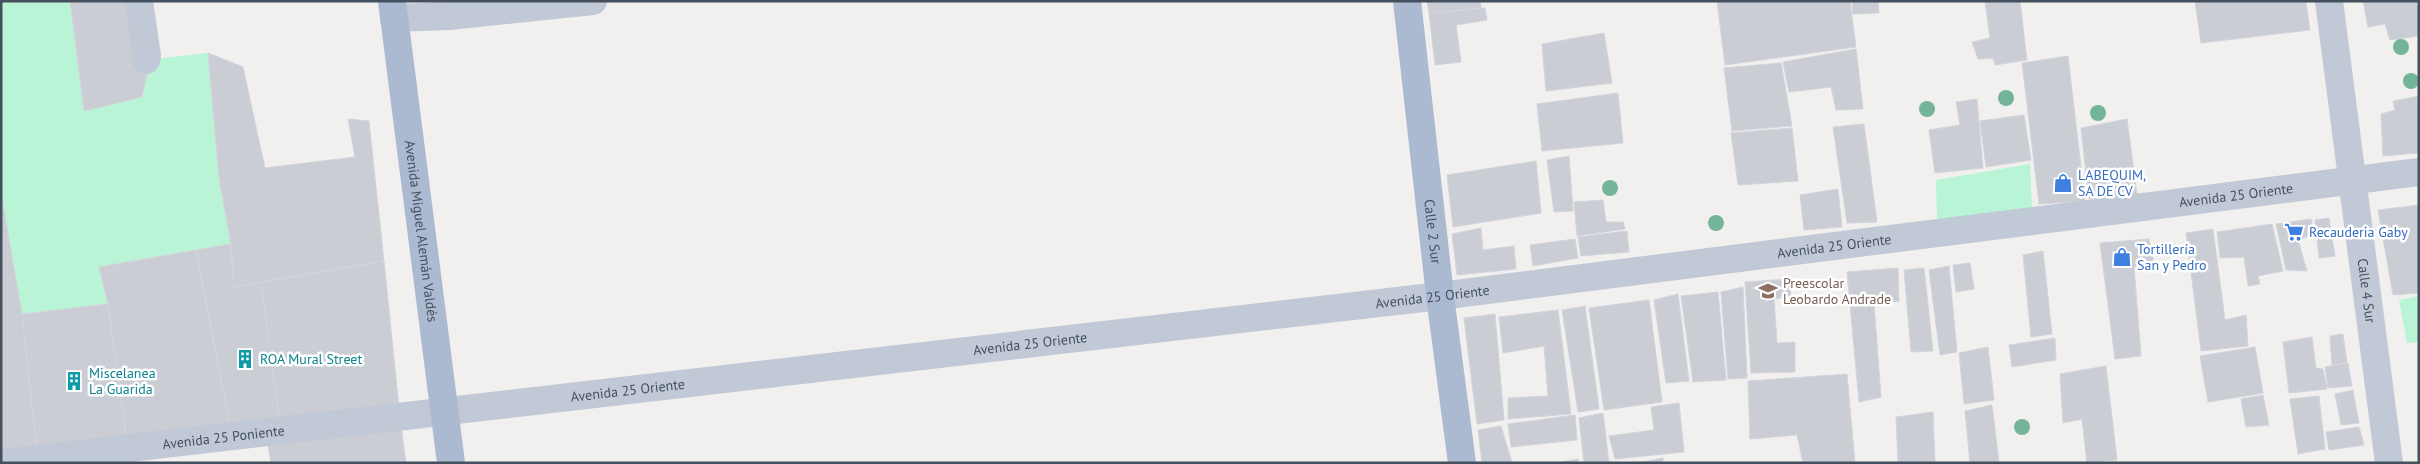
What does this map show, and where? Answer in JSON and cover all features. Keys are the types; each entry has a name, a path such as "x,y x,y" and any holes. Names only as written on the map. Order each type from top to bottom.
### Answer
{"main road":[{"name":"Calle 2 Sur","path":"1406,1 1440,296 1462,463"},
{"name":"Avenida Miguel Alemán Valdés","path":"393,10 451,463"}],"street":[{"path":"139,1 146,60"},
{"path":"393,10 449,16 593,1"},
{"name":"Calle 4 Sur","path":"2329,1 2389,463"},
{"name":"Avenida 25 Oriente","path":"445,412 1440,296 2419,172"},
{"name":"Avenida 25 Poniente","path":"1,463 445,412"}],"green space":[{"path":"1,1 70,1 84,107 142,97 148,70 146,60 208,53 219,178 231,244 99,267 108,304 22,314 1,193"},
{"path":"2030,164 2032,208 1937,221 1936,180"},
{"path":"2419,296 2419,342 2407,343 2399,300"}],"building":[{"path":"70,1 138,1 148,70 142,97 84,111"},
{"path":"1427,1 1480,1 1481,8 1429,13"},
{"path":"1717,1 1850,1 1856,47 1725,65"},
{"path":"1852,1 1878,1 1879,13 1853,14"},
{"path":"1985,1 2020,1 2027,60 1995,65 1993,58 1978,59 1972,42 1990,38"},
{"path":"2195,1 2306,1 2310,30 2201,43"},
{"path":"2363,1 2419,1 2419,36 2390,40 2385,24 2368,27"},
{"path":"1485,8 1487,20 1456,25 1461,62 1435,65 1429,13"},
{"path":"1604,33 1612,83 1546,91 1542,44"},
{"path":"1856,49 1863,109 1836,110 1831,87 1789,92 1783,62"},
{"path":"208,53 243,67 265,168 355,157 348,119 369,121 384,261 234,287 231,244 219,178"},
{"path":"2068,56 2085,201 2039,204 2022,63"},
{"path":"1781,63 1792,126 1732,131 1724,68"},
{"path":"1618,93 1623,143 1542,151 1537,104"},
{"path":"2419,96 2419,153 2383,156 2381,114 2395,110 2393,101"},
{"path":"1977,99 1983,168 1935,173 1929,130 1960,125 1956,102"},
{"path":"2024,115 2031,160 1986,167 1980,121"},
{"path":"2127,119 2137,194 2089,199 2081,128"},
{"path":"1864,124 1877,222 1847,223 1833,127"},
{"path":"1792,128 1798,181 1738,185 1731,133"},
{"path":"1569,156 1573,211 1554,212 1547,160"},
{"path":"1536,161 1541,213 1453,227 1447,175"},
{"path":"1838,189 1842,227 1804,230 1800,195"},
{"path":"1,193 22,314 38,459 1,463"},
{"path":"1603,200 1606,222 1623,222 1625,229 1577,236 1574,202"},
{"path":"2419,205 2419,293 2393,295 2378,210"},
{"path":"2329,218 2335,256 2319,258 2315,220"},
{"path":"2311,219 2314,234 2298,240 2307,271 2286,270 2276,224"},
{"path":"2272,224 2283,271 2258,276 2260,284 2248,286 2244,257 2220,258 2217,232"},
{"path":"1481,228 1483,250 1514,246 1516,269 1457,275 1452,234"},
{"path":"2213,229 2225,320 2246,315 2248,346 2201,351 2186,233"},
{"path":"1627,231 1629,252 1581,256 1578,237"},
{"path":"1575,239 1578,258 1533,266 1530,245"},
{"path":"2149,239 2154,263 2134,267 2141,356 2115,359 2100,243"},
{"name":"ROA Mural Street","path":"231,244 234,287 261,282 281,431 232,437 196,250"},
{"path":"196,250 232,437 128,448 108,304 99,267"},
{"path":"2043,251 2052,334 2031,337 2023,255"},
{"path":"384,261 400,417 281,431 261,282"},
{"path":"1970,263 1974,289 1956,292 1953,265"},
{"path":"1949,266 1957,352 1940,355 1929,270"},
{"path":"1898,268 1899,301 1874,303 1881,397 1859,402 1847,272"},
{"path":"1924,268 1933,351 1911,352 1904,270"},
{"path":"1789,279 1791,296 1774,299 1777,343 1795,342 1795,372 1751,373 1745,282"},
{"path":"1743,287 1747,378 1728,379 1721,292"},
{"path":"1718,292 1726,380 1693,382 1681,296"},
{"path":"1678,294 1689,381 1666,383 1654,300"},
{"path":"1649,300 1662,402 1604,410 1589,308"},
{"name":"Miscelanea La Guarida","path":"108,304 128,448 38,459 22,314"},
{"path":"1585,306 1599,409 1578,412 1562,310"},
{"path":"1558,310 1571,414 1508,419 1508,398 1548,396 1544,346 1503,353 1499,317"},
{"path":"1495,314 1504,420 1477,424 1464,318"},
{"path":"2343,334 2347,362 2332,365 2330,336"},
{"path":"2312,337 2316,368 2323,369 2327,389 2289,393 2283,342"},
{"path":"2055,338 2056,360 2012,367 2009,345"},
{"path":"1988,347 1994,400 1964,404 1959,353"},
{"path":"2255,347 2263,393 2208,402 2200,356"},
{"path":"2348,363 2352,386 2328,388 2325,367"},
{"path":"2106,366 2117,460 2087,463 2082,419 2063,423 2060,374"},
{"path":"1847,374 1855,463 1803,463 1797,435 1750,439 1748,381"},
{"path":"2353,390 2359,423 2341,425 2335,394"},
{"path":"2263,395 2269,425 2246,427 2241,399"},
{"path":"2319,396 2325,449 2298,454 2290,399"},
{"path":"1679,403 1684,452 1615,459 1609,436 1654,430 1651,407"},
{"path":"1992,405 1999,463 1970,463 1965,411"},
{"path":"1933,412 1935,463 1898,463 1896,417"},
{"path":"1603,413 1609,463 1584,463 1579,418"},
{"path":"1575,415 1577,440 1511,447 1508,424"},
{"path":"400,417 406,463 271,463 266,433"},
{"path":"1501,426 1512,463 1482,463 1478,430"},
{"path":"2359,427 2364,445 2329,450 2326,432"},
{"path":"1663,458 1663,463 1638,463"},
{"path":"1578,459 1579,463 1555,463"}],"place":[{"name":"LABEQUIM, SA DE CV","path":"2063,183"},
{"name":"Recauderia Gaby","path":"2294,232"},
{"name":"Tortillería San y Pedro","path":"2122,257"},
{"name":"Preescolar Leobardo Andrade","path":"1768,291"},
{"name":"ROA Mural Street","path":"245,359"},
{"name":"Miscelanea La Guarida","path":"74,381"}]}
